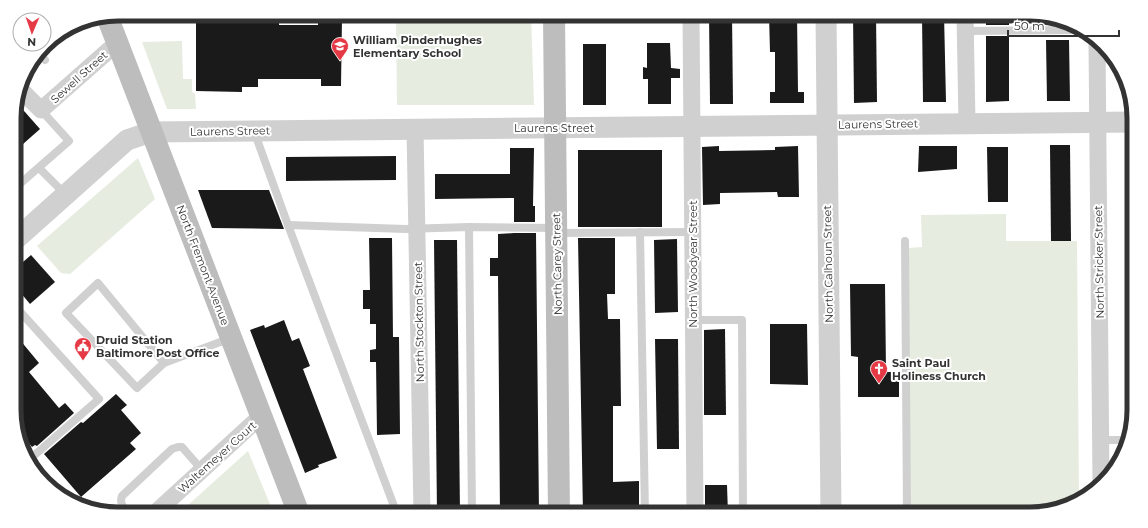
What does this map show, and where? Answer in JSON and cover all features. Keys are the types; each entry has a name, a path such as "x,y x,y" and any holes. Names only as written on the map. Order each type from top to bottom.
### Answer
{"main road":[{"name":"North Carey Street","path":"554,21 559,507"},
{"name":"North Fremont Avenue","path":"108,22 296,507"}],"street":[{"name":"North Woodyear Street","path":"691,21 695,507"},
{"name":"North Calhoun Street","path":"826,21 831,507"},
{"path":"965,21 966,124"},
{"name":"Sewell Street","path":"41,110 117,43"},
{"name":"North Stricker Street","path":"1097,47 1101,477"},
{"path":"24,93 41,110"},
{"name":"Laurens Street","path":"21,234 127,140 151,132 1127,122"},
{"name":"North Stockton Street","path":"415,129 422,507"},
{"name":"Waltemeyer Court","path":"162,507 261,416"}],"lane":[{"path":"965,31 1071,30"},
{"path":"21,183 69,142 41,110"},
{"path":"254,130 288,226 394,507"},
{"path":"39,168 66,194"},
{"path":"288,226 417,229 469,227 557,231 693,232"},
{"path":"469,227 472,507"},
{"path":"640,232 644,507"},
{"path":"905,241 907,507"},
{"path":"164,363 98,283 66,313 137,388 164,363 231,338"},
{"path":"21,313 99,399 33,456"},
{"path":"693,320 742,320 744,507"},
{"path":"1100,440 1122,440"},
{"path":"123,507 121,504 122,496 172,449 178,447 182,448 202,470"}],"shaded area":[{"path":"283,21 316,21 315,23 283,23"},
{"path":"396,21 531,21 534,105 397,105"},
{"path":"182,41 183,79 192,79 192,92 195,94 196,109 167,109 142,42"},
{"path":"138,158 155,199 70,274 61,273 37,246"},
{"path":"1006,214 1006,241 1077,241 1079,494 1061,502 1036,507 910,507 908,248 922,247 921,215"},
{"path":"248,451 271,507 186,507"}],"building":[{"path":"196,21 279,21 279,25 318,25 318,21 342,21 341,86 321,86 321,79 258,79 258,87 242,87 242,92 196,91"},
{"path":"709,21 732,21 733,104 710,104"},
{"path":"769,21 797,21 798,92 804,92 804,103 770,103 770,92 775,92 775,52 770,52"},
{"path":"853,21 876,21 877,102 854,103"},
{"path":"922,21 944,21 946,102 923,102"},
{"path":"986,21 1009,21 1009,25 986,25"},
{"path":"986,36 1009,36 1009,101 986,102"},
{"path":"1046,40 1069,40 1070,101 1047,101"},
{"path":"647,43 670,43 671,68 680,69 680,78 671,78 671,104 648,104 648,79 643,79 643,67 647,68"},
{"path":"583,44 606,44 606,105 583,105"},
{"path":"22,108 40,129 21,146"},
{"path":"1050,145 1070,145 1071,241 1051,241"},
{"path":"719,146 719,151 775,150 775,147 798,146 799,197 778,197 777,192 720,193 720,204 703,205 702,147"},
{"path":"919,146 957,146 957,169 918,172"},
{"path":"987,147 1008,147 1008,202 988,202"},
{"path":"510,148 534,148 533,206 535,206 535,222 514,222 514,198 435,199 435,174 510,174"},
{"path":"578,150 662,150 662,227 578,227"},
{"path":"396,156 396,180 286,181 286,157"},
{"path":"198,190 269,190 284,229 212,228"},
{"path":"536,233 539,507 500,507 498,276 490,276 490,258 498,258 498,234"},
{"path":"369,238 392,238 393,337 399,337 400,434 377,435 376,362 370,362 370,350 376,349 376,324 370,324 370,309 363,309 363,290 370,290"},
{"path":"578,238 615,238 615,294 607,294 608,319 620,319 621,406 613,406 613,482 639,481 639,507 583,507"},
{"path":"677,239 678,312 655,313 654,240"},
{"path":"434,240 457,240 460,507 437,507"},
{"path":"31,255 55,282 30,304 21,293 21,264"},
{"path":"850,284 885,284 886,372 899,372 899,397 858,397 858,357 851,356"},
{"path":"284,320 292,341 299,338 310,366 303,369 337,458 318,465 319,467 305,473 250,330 264,325 265,328"},
{"path":"770,324 807,324 808,385 770,384"},
{"path":"725,329 726,415 704,415 704,330"},
{"path":"655,339 678,339 679,449 657,449"},
{"path":"21,341 39,363 29,372 59,408 65,403 74,413 37,446 35,445 32,447 25,439 22,422"},
{"name":"Druid Station Baltimore Post Office","path":"116,394 127,405 121,410 141,433 130,443 136,449 81,497 44,454"},
{"path":"705,485 727,485 728,507 705,507"}],"place":[{"name":"William Pinderhughes Elementary School","path":"340,61"},
{"name":"Druid Station Baltimore Post Office","path":"83,361"},
{"name":"Saint Paul Holiness Church","path":"879,384"}]}
